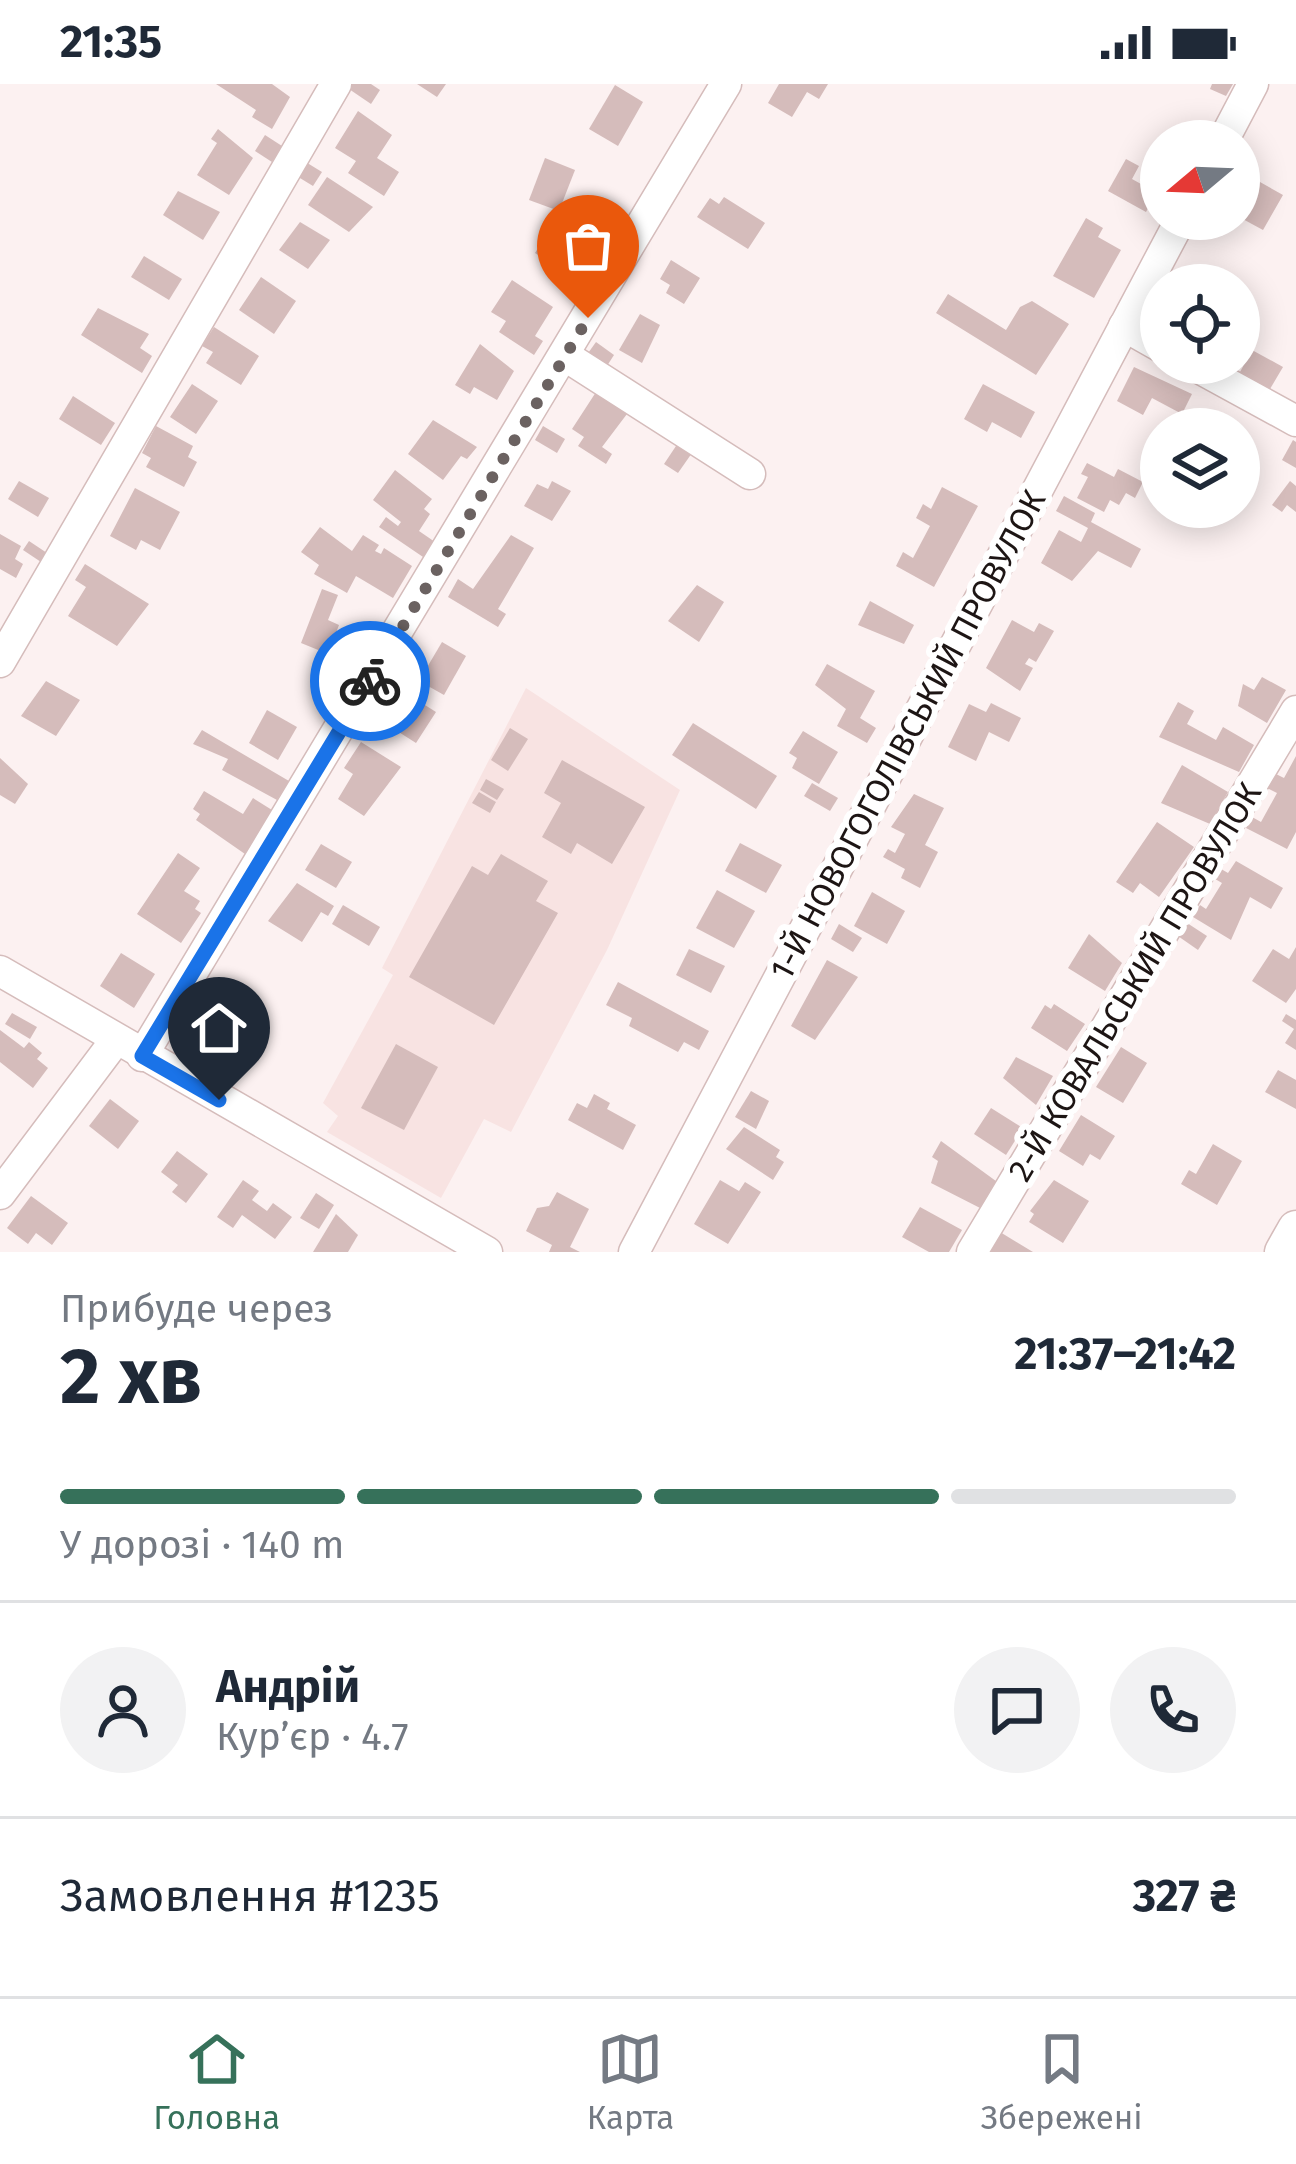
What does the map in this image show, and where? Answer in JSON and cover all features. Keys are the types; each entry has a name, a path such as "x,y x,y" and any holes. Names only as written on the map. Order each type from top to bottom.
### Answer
{"main road":[{"path":"1283,1252 1296,1228"}],"street":[{"path":"0,662 336,84"},
{"path":"0,1194 129,1049 567,357 726,84"},
{"path":"1233,120 1252,84"},
{"name":"1-Й НОВОГОГОЛІВСЬКИЙ ПРОВУЛОК","path":"634,1252 1170,240"},
{"path":"1124,326 1140,335"},
{"path":"567,357 750,474"},
{"path":"1228,384 1296,421"},
{"name":"2-Й КОВАЛЬСЬКИЙ ПРОВУЛОК","path":"972,1252 1296,711"},
{"path":"0,971 487,1252"}],"shaded area":[{"path":"526,688 680,790 607,950 511,1132 484,1119 441,1198 327,1132 338,1116 323,1103 393,975 382,968"}],"building":[{"path":"216,84 272,84 290,97 272,129 252,117 256,110"},
{"path":"352,84 371,84 380,90 371,104 349,89"},
{"path":"417,84 446,84 437,97"},
{"path":"779,84 828,84 819,99 807,92 792,117 768,103"},
{"path":"1212,84 1233,84 1226,96 1210,89"},
{"path":"615,85 643,102 618,146 589,129"},
{"path":"358,111 392,135 377,158 399,172 384,196 348,173 356,161 335,148"},
{"path":"218,129 253,158 229,195 197,175 217,143 211,139"},
{"path":"265,135 282,146 272,162 255,151"},
{"path":"545,158 575,170 559,211 529,200"},
{"path":"1126,159 1139,166 1132,179 1140,183 1140,209 1108,191"},
{"path":"304,161 322,172 313,186 295,175"},
{"path":"327,177 373,207 349,232 308,205"},
{"path":"1260,182 1283,195 1260,228"},
{"path":"178,191 220,212 203,240 163,215"},
{"path":"724,197 765,223 748,249 697,217 710,198 719,204"},
{"path":"557,218 585,235 580,242 604,256 592,276 583,271 574,286 555,275 559,268 535,253"},
{"path":"1086,218 1103,228 1098,237 1121,250 1094,298 1053,276"},
{"path":"300,222 330,240 308,269 279,250"},
{"path":"144,256 182,279 169,300 131,277"},
{"path":"671,260 700,278 684,304 666,293 670,285 660,279"},
{"path":"261,277 296,301 274,334 239,310"},
{"path":"512,280 553,307 535,336 543,341 534,355 499,332 506,321 491,312"},
{"path":"948,294 1006,330 1020,307 1032,301 1069,324 1036,375 936,313"},
{"path":"98,308 149,334 140,348 152,356 142,373 81,335"},
{"path":"640,314 660,325 642,363 619,350"},
{"path":"214,327 259,356 241,385 206,363 213,352 202,346"},
{"path":"596,342 614,355 605,369 586,356"},
{"path":"480,344 514,371 497,400 474,387 470,394 455,385"},
{"path":"1260,354 1283,367 1270,389 1260,383"},
{"path":"1134,367 1140,370 1140,384 1171,384 1192,394 1185,408 1171,408 1152,398 1140,413 1117,401"},
{"path":"192,384 218,401 196,434 170,417"},
{"path":"983,384 1035,412 1021,438 992,422 987,432 964,419"},
{"path":"598,389 630,410 602,447 612,454 606,464 578,446 584,437 572,429"},
{"path":"73,396 115,423 101,445 59,419"},
{"path":"433,420 477,447 467,459 461,456 443,480 408,454"},
{"path":"156,426 193,446 188,457 197,462 184,487 146,467 151,458 142,453"},
{"path":"543,426 565,439 557,453 535,440"},
{"path":"1296,442 1296,468 1282,460"},
{"path":"678,443 692,453 678,473 664,464"},
{"path":"1087,463 1114,477 1118,469 1140,480 1140,488 1135,498 1126,493 1119,505 1110,500 1104,512 1077,498 1088,477 1081,474"},
{"path":"395,470 432,499 424,509 430,514 419,531 435,542 426,559 379,527 386,517 398,526 401,522 373,500"},
{"path":"19,481 49,498 38,517 8,499"},
{"path":"552,481 571,491 552,521 524,506 537,484 548,489"},
{"path":"1290,481 1296,486 1296,512 1287,505 1282,512 1272,505"},
{"path":"942,487 978,506 934,587 896,566 903,552 913,558 930,526 916,518 923,504 931,509"},
{"path":"135,488 180,512 160,550 141,540 136,550 110,536"},
{"path":"1064,496 1095,513 1091,522 1141,549 1131,568 1098,551 1072,581 1041,563 1059,530 1081,542 1088,528 1056,511"},
{"path":"320,527 352,551 363,535 379,545 375,551 381,554 384,548 412,566 393,598 356,576 347,593 314,574 319,565 301,552"},
{"path":"0,534 21,546 15,559 23,564 16,578 0,569"},
{"path":"511,535 534,548 498,609 506,614 498,627 448,597 458,579 473,589"},
{"path":"29,541 47,553 41,562 23,550"},
{"path":"85,564 149,604 117,646 68,616 86,587 75,580"},
{"path":"697,585 724,602 699,642 668,621"},
{"path":"322,589 338,595 328,620 339,625 328,654 301,643"},
{"path":"870,601 914,625 904,644 858,625"},
{"path":"1012,620 1034,632 1039,623 1054,631 1036,662 1029,658 1025,664 1033,668 1020,691 986,668"},
{"path":"442,642 466,656 444,695 419,681"},
{"path":"341,648 363,658 341,691 323,680"},
{"path":"827,664 875,691 860,718 876,728 867,743 837,726 846,709 815,685"},
{"path":"1262,677 1286,690 1267,723 1238,706 1243,684 1254,690"},
{"path":"46,681 80,700 56,736 21,716"},
{"path":"409,695 436,712 416,743 383,722 394,705 401,709"},
{"path":"1178,702 1194,711 1187,724 1216,740 1223,727 1254,745 1239,772 1159,737"},
{"path":"991,703 1021,718 1009,742 989,732 976,761 948,747 969,704 986,712"},
{"path":"267,710 297,727 278,760 249,743"},
{"path":"693,723 777,776 756,809 672,755"},
{"path":"510,728 528,739 508,771 491,760"},
{"path":"202,730 289,781 277,800 222,770 228,759 193,744"},
{"path":"803,731 838,752 819,784 792,768 797,758 789,753"},
{"path":"361,742 401,767 364,816 338,799 353,774 344,768"},
{"path":"1296,756 1296,832 1287,849 1246,828 1252,817 1261,822 1277,793 1267,788 1274,773 1284,778"},
{"path":"0,758 28,784 15,804 0,795"},
{"path":"562,760 645,807 612,864 577,843 571,854 542,837 561,803 544,793"},
{"path":"1182,765 1228,792 1210,824 1161,803"},
{"path":"486,779 504,789 497,800 480,790"},
{"path":"812,783 838,798 830,811 804,796"},
{"path":"204,791 243,814 253,798 272,810 245,854 196,820 200,814 193,809"},
{"path":"479,792 496,802 490,813 472,803"},
{"path":"914,794 944,808 925,845 938,852 920,888 901,878 905,869 883,857 888,849 895,853 905,834 891,827"},
{"path":"1157,822 1194,847 1159,897 1140,883 1133,893 1116,882"},
{"path":"740,843 782,865 766,893 725,871"},
{"path":"321,844 352,862 336,888 305,870"},
{"path":"178,853 200,868 184,891 200,901 195,909 201,913 181,943 137,914"},
{"path":"501,854 548,881 536,901 558,913 494,1025 409,977 472,866 488,875"},
{"path":"1236,861 1283,888 1271,909 1250,897 1231,940 1193,917 1200,905 1206,909 1222,883 1210,876 1216,866 1228,873"},
{"path":"297,883 334,906 328,916 321,912 302,942 268,921"},
{"path":"717,890 755,911 734,948 696,928"},
{"path":"872,892 905,911 887,944 854,926"},
{"path":"343,905 380,927 369,946 332,924"},
{"path":"1184,921 1207,936 1198,950 1175,934"},
{"path":"839,924 862,938 853,952 831,939"},
{"path":"1089,934 1122,963 1105,991 1068,968"},
{"path":"1296,947 1296,989 1286,1003 1252,981 1273,949 1289,959"},
{"path":"689,949 725,966 711,993 676,975"},
{"path":"121,953 155,974 134,1008 100,986"},
{"path":"827,960 858,977 815,1040 791,1026"},
{"path":"618,982 709,1031 699,1050 684,1042 678,1052 629,1026 632,1018 606,1005"},
{"path":"1054,1004 1085,1024 1067,1051 1031,1028 1045,1005 1051,1009"},
{"path":"220,1008 259,1029 244,1054 205,1033"},
{"path":"12,1013 37,1027 30,1039 5,1024"},
{"path":"1286,1014 1296,1020 1296,1050 1285,1043 1294,1029 1282,1021"},
{"path":"0,1030 24,1048 29,1042 42,1053 37,1059 48,1068 33,1088 0,1062"},
{"path":"396,1044 438,1067 404,1130 361,1108"},
{"path":"1121,1047 1147,1063 1123,1103 1096,1087"},
{"path":"1016,1057 1053,1076 1036,1105 1003,1078"},
{"path":"1278,1070 1296,1080 1296,1109 1265,1092"},
{"path":"751,1091 769,1101 756,1129 735,1117"},
{"path":"594,1094 610,1103 607,1109 636,1125 623,1150 568,1120 577,1103 587,1108"},
{"path":"110,1099 139,1121 118,1149 89,1126"},
{"path":"991,1108 1023,1128 1006,1155 974,1134"},
{"path":"1081,1115 1115,1136 1100,1160 1090,1154 1083,1166 1059,1151"},
{"path":"744,1127 780,1150 776,1157 784,1162 773,1180 726,1149"},
{"path":"941,1141 1000,1184 984,1210 931,1183 938,1161 932,1157"},
{"path":"1213,1144 1242,1161 1217,1205 1181,1184 1189,1170 1196,1174"},
{"path":"177,1151 208,1174 186,1203 172,1192 178,1185 161,1172"},
{"path":"243,1180 259,1191 252,1200 267,1211 273,1203 292,1217 275,1239 242,1215 233,1228 217,1217"},
{"path":"720,1180 739,1191 745,1182 761,1192 728,1244 694,1224"},
{"path":"1054,1180 1089,1201 1063,1243 1029,1222 1034,1214 1030,1211"},
{"path":"557,1192 589,1209 570,1247 580,1252 549,1252 552,1245 526,1231 537,1208 549,1206"},
{"path":"316,1193 334,1205 319,1229 300,1218"},
{"path":"31,1196 68,1223 52,1245 36,1233 28,1244 7,1228"},
{"path":"920,1207 962,1230 949,1252 929,1252 902,1237"},
{"path":"336,1214 358,1235 348,1252 313,1252"},
{"path":"1000,1232 1033,1252 987,1252"}],"way so far":[{"path":"370,681 588,318"}],"route":[{"path":"219,1100 142,1056 370,681"}]}
